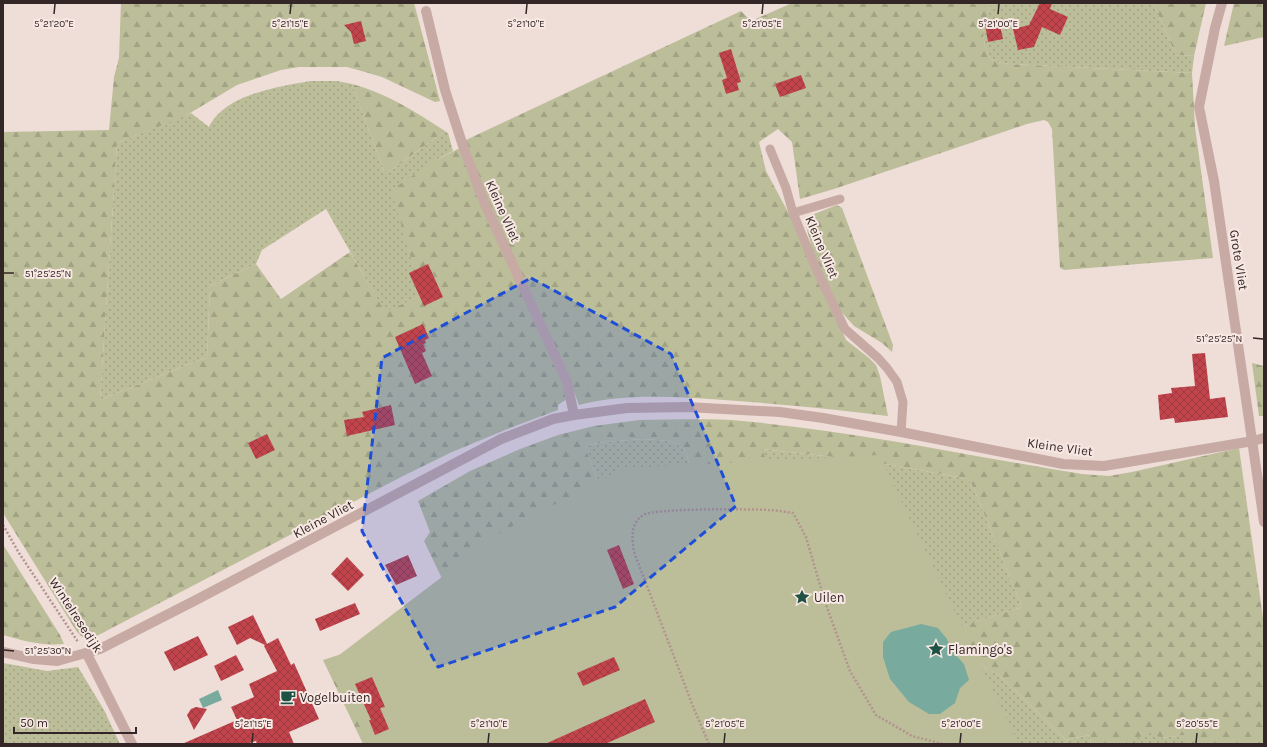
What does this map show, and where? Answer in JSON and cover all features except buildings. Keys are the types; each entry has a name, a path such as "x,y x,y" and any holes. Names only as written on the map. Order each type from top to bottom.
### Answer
{"street":[{"name":"Grote Vliet","path":"1222,3 1215,28 1199,107 1214,181 1264,522"},
{"name":"Kleine Vliet","path":"426,11 445,90 462,143 484,202 567,382 574,415"},
{"name":"Kleine Vliet","path":"3,652 34,659 57,661 100,649 501,439 553,419 574,415 628,408 687,407 780,412 901,432 1063,464 1104,466 1264,438"},
{"name":"Wintelresedijk","path":"86,654 132,744"}],"lane":[{"name":"Kleine Vliet","path":"770,149 786,188 793,213 818,273 845,329 878,358 897,382 903,402 901,432"},
{"path":"793,213 840,199"}],"path":[{"path":"709,744 694,710 634,552 632,533 637,520 644,514 666,511 770,510 793,513 806,537 825,602 850,671 876,715 912,736 943,744"},
{"name":"Wintelresedijk","path":"3,525 19,553 86,654"}],"highlighted area":[{"path":"531,278 671,354 736,506 615,607 438,667 362,531 382,358"}],"green space":[{"path":"121,3 414,3 440,101 435,102 382,77 347,67 299,67 281,70 237,85 185,116 117,143 100,400 207,357 210,286 256,264 281,299 350,252 385,312 422,295 391,190 436,160 460,148 566,381 567,399 558,405 558,410 452,452 403,476 87,641 77,632 3,513 3,132 109,130 114,77 119,58"},
{"path":"792,3 991,3 985,24 984,37 990,58 997,62 1010,64 1192,73 1195,127 1213,258 1064,270 1060,268 1052,129 1048,122 1044,120 1027,124 800,199 792,142 778,129 759,142 766,171 789,214 846,340 876,365 880,376 888,416 786,405 669,397 633,397 597,401 579,405 571,384 487,198 466,140 741,11 751,21"},
{"path":"991,3 1153,3 1176,55 1194,56 1192,73 1010,64 997,62 990,58 984,37 985,24"},
{"path":"1153,3 1206,3 1194,56 1176,55"},
{"path":"1234,3 1264,3 1264,37 1224,46"},
{"path":"310,81 337,81 352,84 384,171 390,171 445,131 448,133 453,151 436,160 422,295 385,313 326,209 262,250 256,264 210,286 207,357 100,400 117,143 191,113 209,127 217,116 227,107 240,100 268,89"},
{"path":"352,84 377,92 389,98 412,110 445,131 390,171 384,171"},
{"path":"837,205 842,208 893,345 892,352 882,343 854,326 837,307 813,252 804,218"},
{"path":"1252,363 1264,366 1264,416 1259,416"},
{"path":"703,419 785,425 870,437 1082,474 1109,476 1239,448 1264,625 1264,744 1189,744 1184,735 1162,738 1150,733 1121,744 1091,744 1090,735 1066,740 1000,676 969,658 953,629 1022,607 969,479 869,461 762,449 777,489 545,744 363,744 323,660 460,616 424,541 430,532 418,501 470,471 520,449 558,435 594,426 639,420","holes":["642,439 669,441 682,448 689,462 695,488 616,515 595,474 586,449 587,445"]},
{"path":"642,439 669,441 682,448 689,462 695,488 616,516 595,474 586,449 587,445"},
{"path":"761,449 869,461 969,479 1022,607 954,629 969,658 1000,676 1066,740 1090,735 1091,744 895,744 777,489"},
{"path":"879,455 1019,744 368,744 330,662 501,532 625,468"},
{"path":"3,546 60,635 64,644 34,642 3,635"},
{"path":"3,663 47,671 78,667 104,710 120,744 3,744"},
{"path":"1150,732 1162,738 1184,735 1189,744 1121,744"}],"water":[{"path":"921,624 938,628 947,639 951,650 964,664 969,680 960,688 955,703 940,714 929,714 909,702 890,679 883,657 883,642 891,632"},
{"path":"218,690 222,700 203,708 199,699"}],"place":[{"name":"Uilen","path":"802,597"},
{"name":"Flamingo's","path":"936,649"},
{"name":"Vogelbuiten","path":"288,697"}]}
